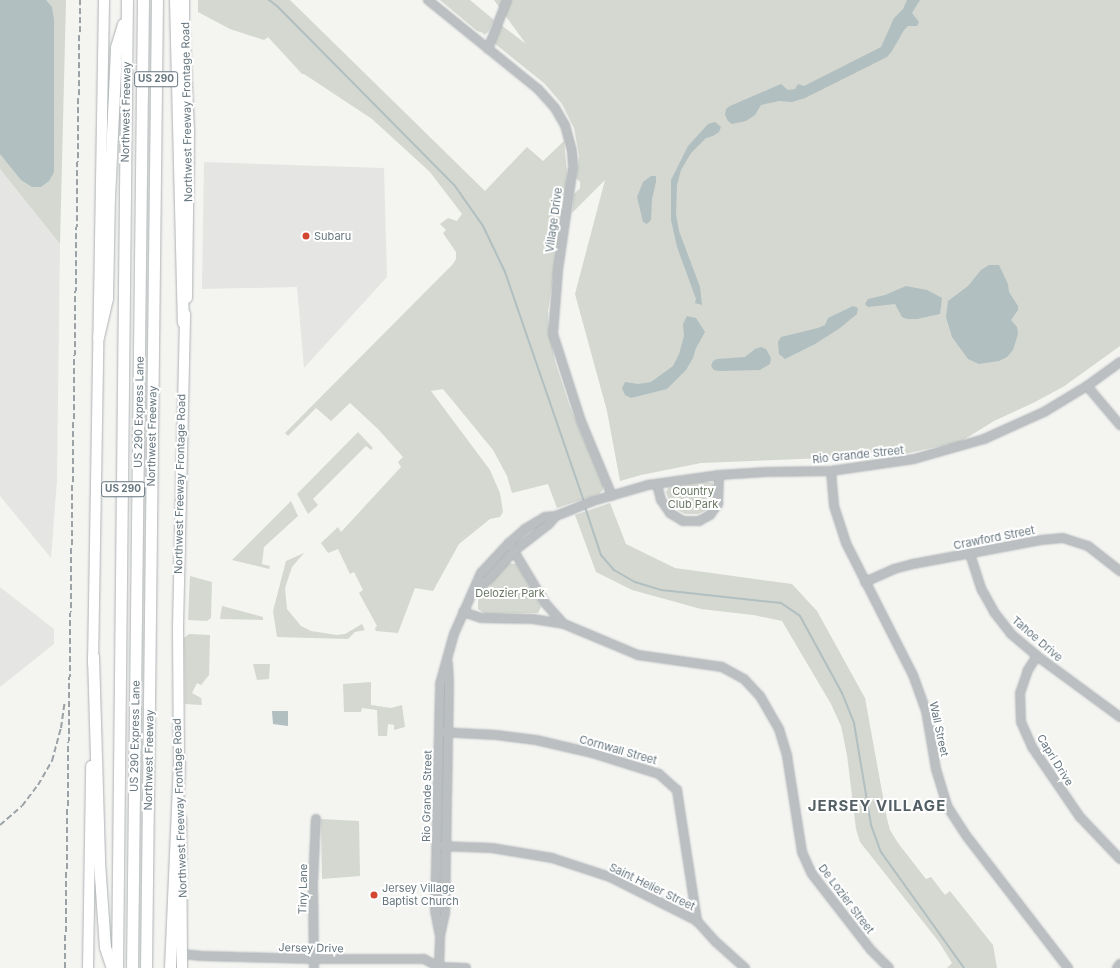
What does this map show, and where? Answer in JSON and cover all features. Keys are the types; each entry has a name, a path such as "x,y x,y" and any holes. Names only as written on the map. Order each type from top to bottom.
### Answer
{"highway":[{"name":"US 290 Express Lane","path":"132,968 143,0"},
{"name":"Northwest Freeway","path":"146,968 157,0"},
{"path":"175,0 183,322"},
{"path":"98,337 107,298 109,198 116,47 127,5"},
{"name":"Northwest Freeway","path":"117,968 127,5"},
{"path":"93,656 99,862 105,947 112,968"},
{"path":"170,968 179,762"}],"main road":[{"path":"88,968 104,0"},
{"name":"Northwest Freeway Frontage Road","path":"182,968 182,857 179,762 178,627 183,322 188,290 189,162 184,0"}],"street":[{"name":"Village Drive","path":"428,0 538,89 559,115 569,137 573,167 554,300 554,334 581,421 612,496"},
{"path":"488,49 507,0"},
{"name":"Rio Grande Street","path":"440,936 435,911 443,732 449,684 448,658 454,634 463,612 476,589 481,573 509,543 525,529 544,517 556,516 575,507 657,484 719,475 766,472 830,471 914,459 984,439 1044,412 1087,386 1120,362"},
{"path":"1087,386 1120,425"},
{"name":"Wall Street","path":"830,471 834,506 846,543 913,675 926,710 936,769 947,806 968,838 1068,968"},
{"path":"657,484 661,500 670,513 683,521 699,522 710,515 718,504 719,475"},
{"name":"Rio Grande Street","path":"476,589 489,579 514,551 549,524 556,516"},
{"name":"Crawford Street","path":"865,582 900,567 1041,540 1063,538 1088,546 1120,571"},
{"name":"De Lozier Street","path":"509,543 545,603 564,624"},
{"name":"Tahoe Drive","path":"970,554 982,590 994,612 1011,634 1037,656 1120,717"},
{"name":"De Lozier Street","path":"463,612 481,618 533,619 564,624 638,654 722,667 744,680 760,696 779,729 787,756 802,852 812,874 871,950 889,968"},
{"name":"Capri Drive","path":"1037,656 1028,670 1020,693 1021,722 1032,747 1080,817 1120,860"},
{"name":"Rio Grande Street","path":"438,968 440,936 445,912 446,846 443,732"},
{"name":"Cornwall Street","path":"443,732 496,735 536,740 592,753 659,774 677,790 697,921"},
{"name":"Tiny Lane","path":"314,964 313,882 316,819"},
{"name":"Saint Helier Street","path":"437,846 492,848 552,858 610,877 697,921 716,942 745,968"},
{"name":"Jersey Drive","path":"182,954 314,964 424,959 438,968 466,968"},
{"path":"1117,968 1120,964"}],"shaded area":[{"path":"0,0 46,0 52,7 54,20 54,172 49,181 41,187 32,187 21,180 0,154"},
{"path":"907,0 920,0 912,13 919,22 917,26 908,26 904,30 887,57 805,98 792,102 779,101 761,105 755,115 746,121 732,124 728,121 725,115 726,109 730,106 781,84 788,90 795,89 798,84 804,86 881,47 894,18 903,9"},
{"path":"715,122 721,127 719,132 706,138 691,153 681,170 677,185 676,214 679,231 700,287 702,305 695,303 696,299 677,247 671,220 671,180 688,146 708,124"},
{"path":"204,162 384,168 387,277 304,368 297,287 202,289"},
{"path":"0,169 60,244 57,480 51,558 0,496"},
{"path":"651,176 656,176 656,182 652,199 651,220 647,224 643,222 637,197 643,182"},
{"path":"989,265 999,265 1008,284 1009,292 1018,306 1018,310 1011,320 1017,327 1018,334 1013,350 1007,357 999,361 979,364 968,359 952,337 946,317 948,301 968,286 981,270"},
{"path":"906,286 927,290 942,298 940,314 917,319 907,319 902,317 895,304 868,307 865,304 868,299 885,295"},
{"path":"853,306 858,308 857,314 840,328 815,344 785,359 779,354 778,342 781,337 825,325 828,318"},
{"path":"687,316 696,318 705,332 686,370 667,389 631,398 625,395 622,388 625,382 638,384 651,382 673,366 679,354 684,336 683,324"},
{"path":"761,347 766,349 771,358 770,364 760,370 719,371 714,370 711,366 713,361 717,359 745,357 755,349"},
{"path":"0,587 54,629 54,644 0,687"},
{"path":"272,711 288,711 288,726 273,724"}],"green space":[{"path":"0,0 66,0 60,244 0,169"},
{"path":"198,0 290,0 485,191 527,147 543,161 564,141 567,172 565,193 559,200 559,208 563,210 548,311 549,330 555,361 570,407 603,485 603,490 599,494 557,508 548,484 512,493 507,476 493,450 443,389 431,391 490,470 500,493 503,512 500,517 490,519 459,544 433,591 415,588 398,633 376,631 375,628 377,626 359,593 363,590 354,572 350,574 338,549 328,553 321,543 338,527 341,532 401,467 398,462 403,457 378,429 350,403 331,421 316,408 288,436 285,433 453,264 456,259 456,252 443,233 446,230 440,224 448,218 457,221 462,214 430,172 372,119 302,74 268,37 264,40 230,29 198,12"},
{"path":"440,0 470,0 494,20 488,32 484,35 483,33 477,31"},
{"path":"494,0 1120,0 1120,346 1063,387 994,421 960,442 904,454 885,451 850,457 701,463 641,475 620,481 607,411 575,294 605,180 572,213 574,194 580,188 580,182 576,178 579,155 574,128 562,104 545,84 494,43 501,25 526,44"},
{"path":"358,432 373,448 371,450 366,446 313,499 318,505 308,514 297,494"},
{"name":"Country Club Park","path":"704,481 713,483 715,494 713,501 705,511 698,514 685,514 674,508 670,503 666,492 669,487"},
{"path":"291,501 298,516 264,547 262,564 270,566 269,569 232,560"},
{"path":"610,503 626,544 675,568 792,584 817,611 865,698 890,830 898,843 926,879 931,877 945,895 950,891 993,945 997,968 947,968 952,963 939,942 860,842 856,829 847,755 841,726 831,704 782,621 753,615 701,609 632,590 596,572 575,515"},
{"path":"304,553 292,567 285,588 287,609 301,626 311,631 337,635 345,634 362,624 365,630 355,632 348,639 277,637 273,611 286,561"},
{"name":"Delozier Park","path":"508,563 516,564 519,568 539,602 541,607 538,613 485,614 478,609 478,601 486,587 498,571"},
{"path":"190,576 212,582 211,618 207,621 188,620"},
{"path":"222,606 263,617 263,620 220,619"},
{"path":"189,634 210,635 209,675 201,685 197,683 192,693 201,698 202,705 185,704 184,638"},
{"path":"253,664 270,664 269,679 257,680"},
{"path":"371,682 371,705 391,708 402,705 405,727 394,730 394,725 388,724 387,736 378,736 377,710 362,708 361,712 344,712 343,684"},
{"path":"321,819 359,821 360,876 322,879"}],"waterway":[{"path":"269,0 277,6 455,186 483,226 505,272 584,502"},
{"path":"585,507 601,555 614,570 635,582 661,590 781,603 800,616 842,693 854,723 871,825 881,852 964,968"}],"railway":[{"path":"65,968 80,0"},
{"path":"0,825 22,806 38,785 52,761 61,728 65,701"}],"place":[{"name":"Subaru","path":"306,236"},
{"name":"Jersey Village Baptist Church","path":"374,895"}],"district":[{"name":"JERSEY VILLAGE","path":"877,806"}]}
